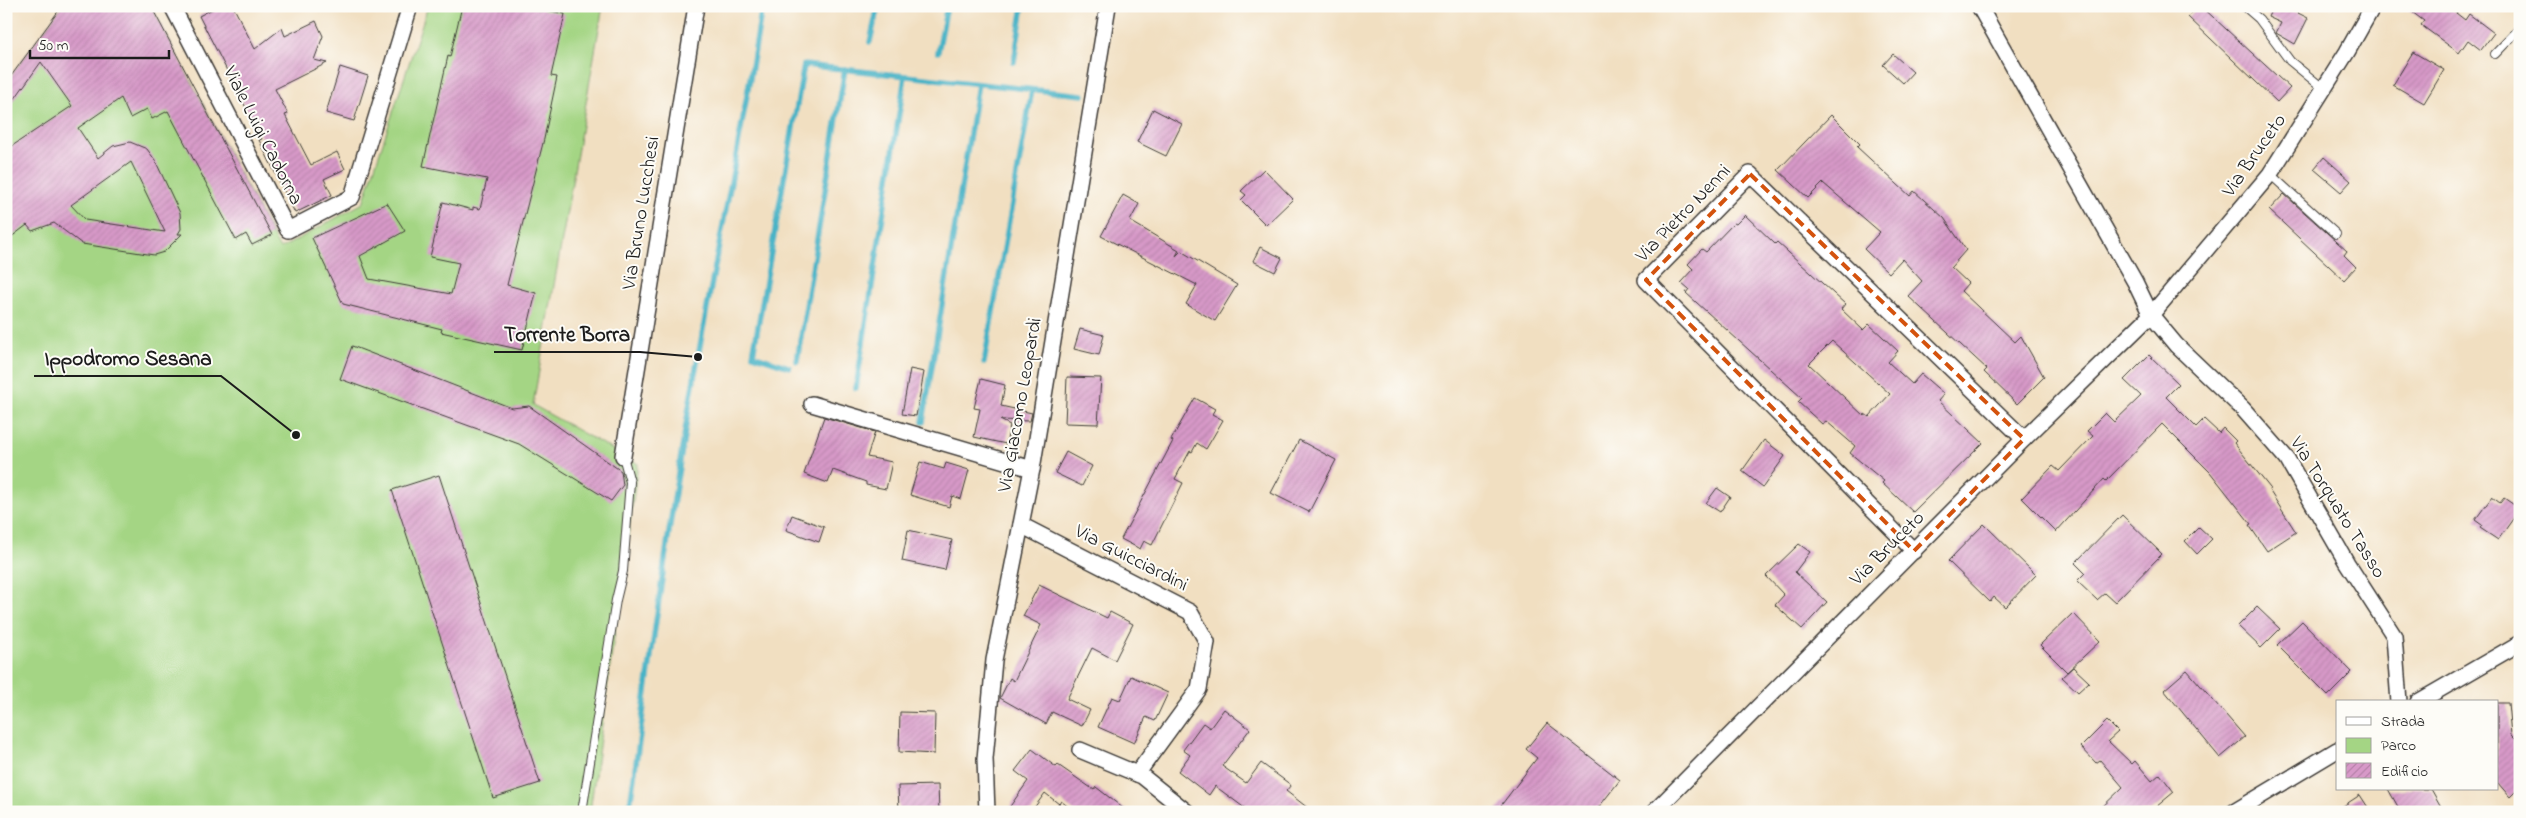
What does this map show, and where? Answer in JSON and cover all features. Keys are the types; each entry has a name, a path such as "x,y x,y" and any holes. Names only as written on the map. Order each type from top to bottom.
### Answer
{"street":[{"name":"Viale Luigi Cadorna","path":"174,7 288,230 352,197 410,6"},
{"name":"Via Bruno Lucchesi","path":"623,456 696,6"},
{"name":"Via Giacomo Leopardi","path":"987,812 985,759 994,660 1032,468 1108,6"},
{"path":"1978,6 2135,282 2151,315"},
{"name":"Via Bruceto","path":"1654,812 2151,315 2270,174 2373,6"},
{"name":"Via Pietro Nenni","path":"1914,551 1646,280 1750,174 2024,440"},
{"name":"Via Torquato Tasso","path":"2151,315 2176,345 2243,408 2287,459 2348,563 2394,636 2399,700"},
{"path":"812,404 1032,468"},
{"name":"Via Guicciardini","path":"1021,525 1190,612 1207,642 1199,689 1137,774"},
{"path":"2421,700 2520,643"},
{"path":"1080,750 1137,774 1187,812"},
{"path":"2234,812 2336,751"}],"lane":[{"path":"2244,6 2258,19 2290,61 2324,88"},
{"path":"2495,54 2520,28"},
{"path":"2270,174 2336,234"},
{"path":"582,812 616,600 623,571 630,482 623,456"}],"highlighted area":[{"path":"1750,174 2024,439 1914,551 1646,280"}],"green space":[{"path":"62,6 151,6 280,249 363,203 428,6 603,6 533,405 638,464 590,812 6,812 6,83"}],"building":[{"path":"62,6 151,6 272,235 252,245 246,234 236,240 168,111 152,119 147,109 130,118 121,98 78,128 98,158 113,146 130,142 147,149 155,160 180,213 181,229 178,234 182,234 164,252 154,255 82,244 54,223 32,231 27,225 6,241 6,150 72,106 41,62 6,111 6,83","holes":["131,162 165,232 85,220 71,205"]},
{"path":"218,6 233,6 255,49 282,28 285,36 316,21 323,36 314,60 327,63 275,89 288,114 285,115 311,165 337,152 345,169 324,179 332,195 295,213 259,140 262,139 199,16"},
{"path":"462,6 528,6 565,14 551,76 557,77 544,139 507,285 536,293 522,350 441,332 442,329 343,304 312,238 387,203 405,231 360,256 369,279 451,294 459,263 430,257 443,202 473,210 473,207 480,209 487,179 423,166 448,56 450,57"},
{"path":"2198,6 2201,6 2290,88 2277,102 2188,17"},
{"path":"2273,6 2284,6 2308,18 2295,44 2276,33 2281,23 2268,17"},
{"path":"2404,6 2447,6 2465,20 2469,14 2494,33 2481,50 2468,40 2459,53 2421,25 2424,21"},
{"path":"2413,52 2444,70 2424,103 2393,85"},
{"path":"1893,54 1913,72 1903,83 1883,65"},
{"path":"340,67 368,76 354,121 326,113"},
{"path":"1153,109 1182,124 1166,156 1137,142"},
{"path":"1831,115 1860,144 1857,147 1910,196 1914,191 1944,218 1966,250 1951,267 1968,283 1961,291 2015,342 2021,336 2044,377 2017,404 1984,372 1987,369 1908,296 1922,281 1902,259 1889,273 1864,249 1880,232 1823,183 1808,198 1778,170"},
{"path":"2324,157 2351,181 2341,192 2314,169"},
{"path":"1264,169 1293,199 1266,225 1241,200 1246,195 1241,191"},
{"path":"2284,194 2347,251 2344,255 2356,267 2344,280 2269,210"},
{"path":"1123,195 1139,204 1130,221 1179,250 1176,256 1181,251 1237,285 1215,321 1186,304 1197,285 1101,236"},
{"path":"1745,215 1775,244 1777,242 1845,304 1841,309 1863,330 1869,324 1898,351 1888,362 1912,384 1921,374 1944,394 1938,401 1983,443 1913,512 1882,483 1884,481 1850,453 1855,446 1826,421 1822,424 1798,402 1802,398 1686,293 1689,289 1681,282 1693,269 1688,264 1702,249 1706,252 1734,223 1736,224","holes":["1832,341 1890,394 1869,417 1865,414 1864,416 1809,364"]},
{"path":"1260,247 1282,258 1275,272 1253,261"},
{"path":"1080,329 1104,335 1099,355 1074,349"},
{"path":"352,346 512,408 529,406 621,471 623,485 611,501 519,444 340,379"},
{"path":"2149,355 2179,384 2166,397 2196,427 2204,419 2219,433 2223,428 2236,441 2234,443 2270,488 2269,490 2296,532 2267,551 2249,525 2251,524 2210,472 2162,424 2106,481 2104,479 2056,532 2022,498 2053,466 2059,471 2093,436 2087,431 2105,413 2114,422 2141,396 2124,380"},
{"path":"910,369 924,372 916,416 902,414"},
{"path":"1067,377 1101,378 1098,424 1065,423"},
{"path":"981,379 1005,385 1001,406 1032,413 1030,421 1000,420 1010,425 1006,444 974,437 980,409 974,408"},
{"path":"1195,398 1215,409 1212,414 1223,420 1206,449 1197,443 1192,452 1190,451 1175,479 1183,483 1152,545 1144,541 1140,549 1121,539 1173,441 1171,440"},
{"path":"824,417 875,432 867,457 892,462 886,489 866,485 866,482 833,470 828,483 804,474"},
{"path":"1299,440 1336,460 1309,512 1271,493"},
{"path":"1764,440 1785,456 1763,487 1742,471"},
{"path":"1066,452 1092,466 1082,486 1055,473"},
{"path":"920,462 944,469 946,463 969,470 961,499 952,496 949,507 910,495"},
{"path":"439,475 540,783 493,798 392,490"},
{"path":"1717,488 1730,497 1720,512 1706,503"},
{"path":"2492,497 2500,503 2504,498 2520,509 2498,540 2480,528 2482,525 2475,520"},
{"path":"792,515 824,527 819,542 786,530"},
{"path":"2122,515 2162,554 2115,602 2105,593 2097,600 2077,581 2085,573 2075,563"},
{"path":"1984,524 2036,575 2005,607 1994,597 1990,602 1948,561"},
{"path":"2199,527 2212,539 2197,554 2185,541"},
{"path":"908,530 952,540 945,570 902,561"},
{"path":"1799,544 1810,552 1795,572 1827,602 1802,629 1775,605 1784,595 1766,576"},
{"path":"1039,585 1107,618 1110,612 1133,624 1115,660 1092,648 1067,699 1090,710 1082,726 1052,712 1046,724 1000,698 1010,678 1014,681 1041,625 1023,616"},
{"path":"2257,607 2280,629 2261,648 2238,626"},
{"path":"2073,613 2100,641 2067,672 2040,645"},
{"path":"2302,621 2352,672 2328,696 2277,645"},
{"path":"2073,667 2089,682 2078,692 2062,677"},
{"path":"2187,670 2245,737 2220,758 2164,690"},
{"path":"1131,676 1168,693 1155,721 1146,717 1134,743 1098,727 1112,697 1120,700"},
{"path":"2498,703 2508,703 2511,735 2520,744 2520,787 2510,797 2498,783"},
{"path":"1224,709 1250,729 1222,766 1246,783 1261,763 1291,785 1286,791 1313,812 1250,812 1215,786 1209,795 1178,771 1190,755 1183,750 1203,723 1210,728"},
{"path":"900,712 935,713 934,754 899,752"},
{"path":"2107,721 2118,732 2108,741 2132,764 2135,761 2152,781 2160,774 2174,792 2150,812 2097,812 2123,787 2100,760 2096,763 2081,747"},
{"path":"1547,723 1620,780 1595,812 1496,812 1537,758 1526,749"},
{"path":"1032,749 1056,767 1058,765 1094,790 1096,787 1128,812 1075,812 1061,801 1059,804 1045,793 1031,812 1006,812 1028,781 1015,771"},
{"path":"938,785 939,812 899,812 898,786"},
{"path":"2389,790 2432,790 2444,812 2401,812"},
{"path":"2360,795 2371,812 2334,812"}],"waterway":[{"path":"629,812 678,470 762,6"},
{"path":"870,42 878,6"},
{"path":"938,52 947,6"},
{"path":"1014,62 1023,6"},
{"path":"789,367 753,355 804,65 1083,95"},
{"path":"797,361 845,69"},
{"path":"856,388 905,76"},
{"path":"923,422 978,84"},
{"path":"984,363 1032,90"}],"place":[{"name":"Torrente Borra","path":"698,357"},
{"name":"Ippodromo Sesana","path":"296,435"}]}
